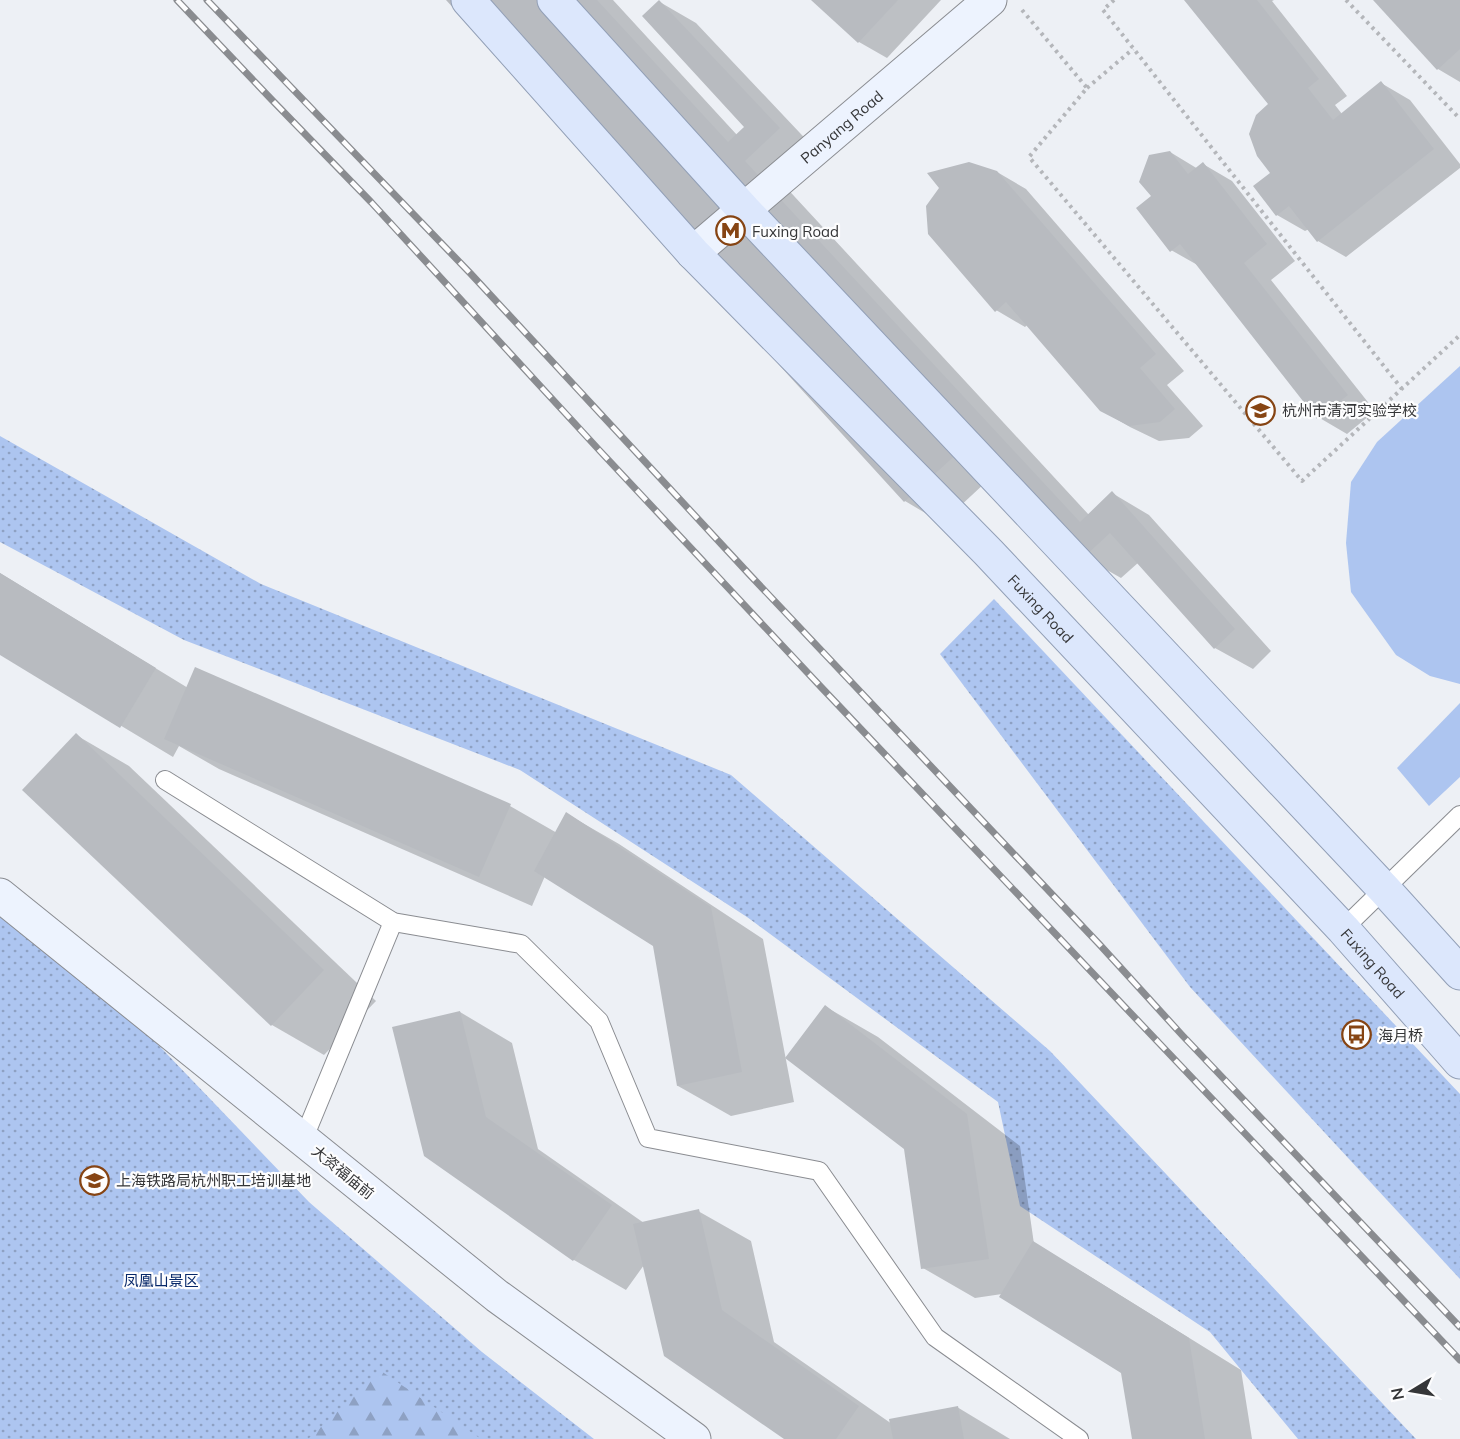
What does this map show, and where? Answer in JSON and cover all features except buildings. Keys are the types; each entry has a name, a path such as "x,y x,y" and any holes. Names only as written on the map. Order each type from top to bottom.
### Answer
{"main road":[{"name":"Fuxing Road","path":"468,0 693,253 988,552 1343,929 1460,1062"},
{"path":"554,0 744,210 1384,889 1460,973"}],"street":[{"name":"Panyang Road","path":"693,253 990,0"},
{"name":"大资福庙前","path":"0,895 497,1296 694,1439"}],"lane":[{"path":"165,780 393,922 521,944 599,1021 648,1138 819,1171 935,1337 1079,1439"},
{"path":"1343,929 1460,815"},
{"path":"303,1140 393,922"}],"path":[{"path":"1114,0 1103,10 1402,389"},
{"path":"1346,0 1460,119"},
{"path":"1021,9 1087,88"},
{"path":"1133,49 1087,88 1029,157 1302,481 1460,335"}],"green space":[{"path":"1460,366 1460,684 1430,676 1396,655 1351,592 1346,543 1351,482 1377,442"},
{"path":"0,436 261,584 731,775 1050,1051 1416,1439 1298,1439 1210,1332 1020,1206 998,1102 747,917 520,770 184,640 0,542"},
{"path":"994,599 1460,1094 1460,1279 1190,987 940,654"},
{"path":"1460,703 1460,777 1429,806 1397,768"},
{"name":"凤凰山景区","path":"0,880 309,1202 482,1352 594,1439 0,1439"},
{"path":"381,1371 481,1439 308,1439"}],"railway":[{"path":"177,0 371,202 821,687 1460,1360"},
{"path":"207,0 471,274 749,574 1460,1327"}],"place":[{"name":"Fuxing Road","path":"731,231"},
{"name":"杭州市清河实验学校","path":"1261,410"},
{"name":"海月桥","path":"1357,1035"},
{"name":"上海铁路局杭州职工培训基地","path":"95,1180"}]}
